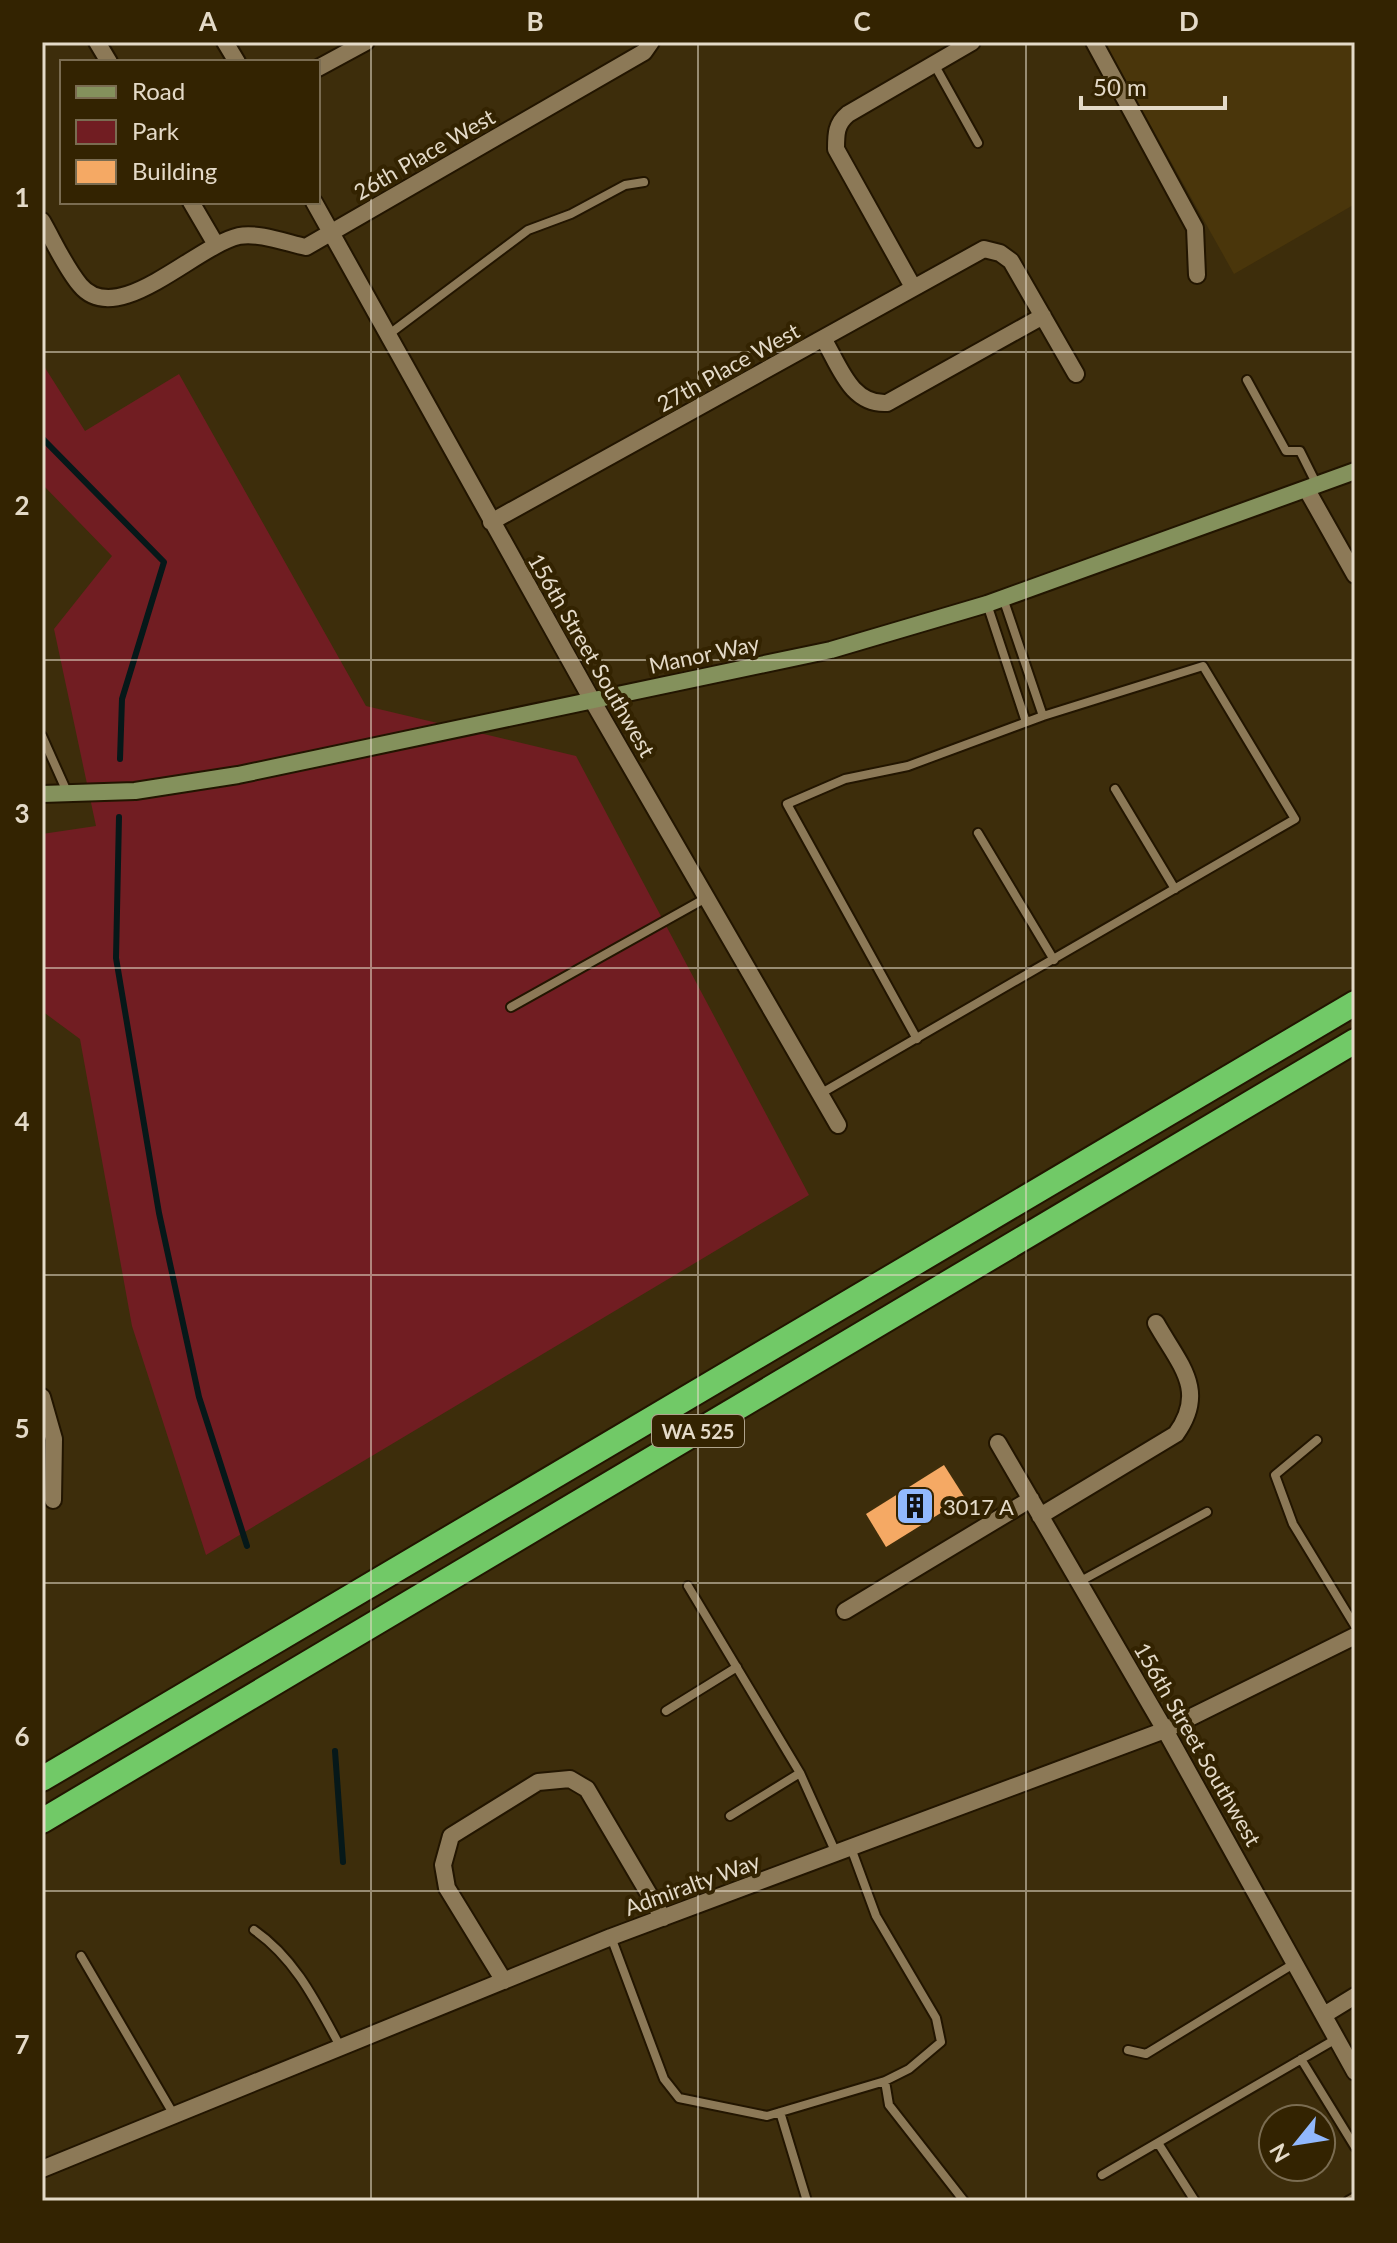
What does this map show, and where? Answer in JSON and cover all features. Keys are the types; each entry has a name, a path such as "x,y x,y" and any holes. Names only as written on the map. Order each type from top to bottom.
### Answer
{"highway":[{"name":"WA 525","path":"42,1779 1355,1003"},
{"name":"WA 525","path":"42,1821 1355,1041"}],"street":[{"path":"97,42 108,60"},
{"path":"225,42 236,60"},
{"path":"320,67 366,42"},
{"name":"26th Place West","path":"42,221 80,285 92,296 110,300 128,297 215,243 243,235 306,247 644,52 651,42"},
{"path":"913,287 836,149 840,121 972,42"},
{"path":"1094,42 1195,228 1197,275"},
{"path":"192,204 215,243"},
{"name":"156th Street Southwest","path":"315,204 592,700 838,1125"},
{"name":"27th Place West","path":"491,522 984,249 1000,253 1011,261 1043,316"},
{"path":"824,340 855,394 870,404 887,403 1043,316 1076,374"},
{"name":"Manor Way","path":"42,794 135,791 238,775 831,650 995,601 1355,471"},
{"path":"1312,488 1355,575"},
{"path":"1040,1516 1176,1434 1190,1415 1193,1389 1156,1323"},
{"path":"42,1397 54,1439 53,1500"},
{"name":"156th Street Southwest","path":"998,1443 1165,1730 1355,2072"},
{"path":"845,1611 1031,1499"},
{"name":"Admiralty Way","path":"42,2169 611,1937 1165,1730 1355,1636"},
{"path":"504,1981 447,1888 443,1865 451,1836 538,1782 570,1779 587,1789 663,1918"},
{"path":"1324,2015 1355,1996"}],"lane":[{"path":"934,64 978,143"},
{"path":"388,336 528,230 571,214 625,185 644,182"},
{"path":"1247,380 1286,451 1300,451 1312,488"},
{"path":"995,601 1043,716"},
{"path":"995,601 1026,722"},
{"path":"819,1095 917,1039 1054,960 1295,819 1203,666 1043,716 908,766 845,779 787,804 917,1039"},
{"path":"42,736 69,794"},
{"path":"1115,789 1175,889"},
{"path":"978,833 1054,960"},
{"path":"511,1007 706,898"},
{"path":"1317,1440 1275,1475 1293,1524 1355,1626"},
{"path":"1079,1582 1207,1512"},
{"path":"611,1937 664,2079 679,2098 767,2116 885,2081 909,2069 941,2042 936,2018 876,1916 844,1851 688,1586"},
{"path":"666,1711 737,1667"},
{"path":"730,1816 800,1773"},
{"path":"254,1930 274,1944 303,1980 341,2049"},
{"path":"81,1956 174,2115"},
{"path":"1128,2050 1146,2054 1295,1963"},
{"path":"1102,2175 1337,2038"},
{"path":"1301,2059 1355,2147"},
{"path":"885,2081 889,2105 964,2201"},
{"path":"780,2112 807,2201"},
{"path":"1158,2143 1195,2201"},
{"path":"1348,2201 1355,2197"}],"shaded area":[{"path":"1104,42 1355,42 1355,204 1234,274"}],"green space":[{"path":"42,363 85,431 179,374 366,706 576,756 809,1195 206,1555 132,1326 80,1039 42,1011 42,834 96,826 54,629 112,556 42,484"}],"building":[{"name":"3017 A","path":"944,1465 965,1498 886,1547 866,1514"}],"waterway":[{"path":"42,438 164,562 122,699 120,759"},
{"path":"119,817 116,958 159,1213 199,1397 247,1546"},
{"path":"335,1751 343,1862"}],"place":[{"name":"3017 A","path":"915,1506"}]}
